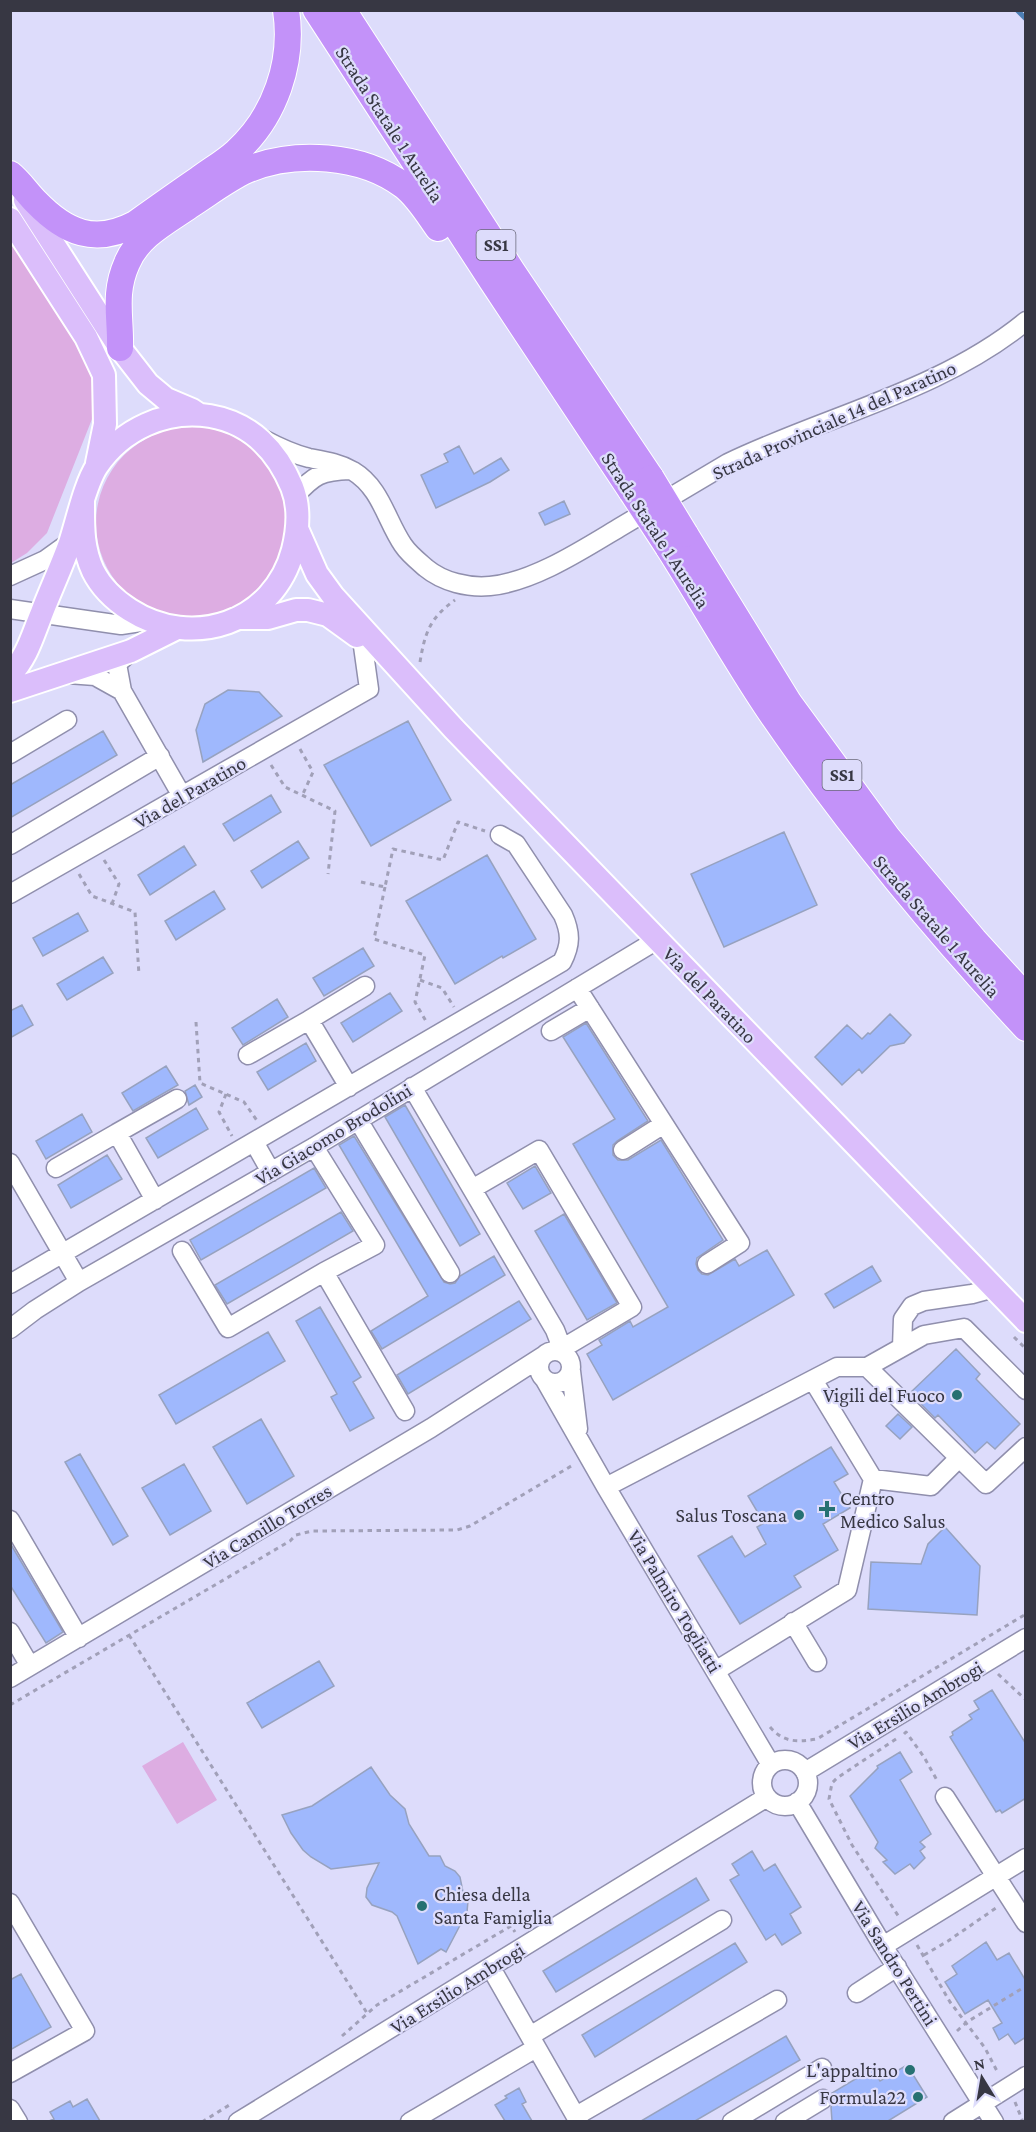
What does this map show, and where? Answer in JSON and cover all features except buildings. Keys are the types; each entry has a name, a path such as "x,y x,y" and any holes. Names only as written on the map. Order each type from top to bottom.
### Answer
{"highway":[{"path":"10,176 53,218 74,231 105,235 135,224 227,160 247,141 261,122 279,87 285,65 288,32 286,10"},
{"name":"Strada Statale 1 Aurelia","path":"316,10 492,281 641,485"},
{"name":"Strada Statale 1 Aurelia","path":"344,10 512,271 676,541 789,703 888,838 974,940 1026,997"},
{"path":"120,348 118,297 126,264 135,249 155,229 225,182 249,169 280,160 314,157 337,160 373,170 395,180 419,201 467,270 492,281"},
{"name":"Strada Statale 1 Aurelia","path":"676,541 771,712 871,850 957,954 1026,1028"}],"main road":[{"path":"10,176 120,348 148,384 157,393 198,414 238,425 264,443 277,459 283,467 295,496 298,531 317,574 333,596 397,665"},
{"path":"10,219 86,337 104,375 106,388 105,424 96,467 26,656 10,675"},
{"path":"96,467 122,437 158,418 198,414"},
{"path":"84,500 82,537 94,572 116,601 147,621 175,629 207,628 238,618 268,597 288,566 298,531"},
{"path":"238,618 268,618 296,610 309,610 327,615 397,665"},
{"path":"10,691 131,651 175,629"},
{"name":"Via del Paratino","path":"397,665 416,688 657,940 1026,1321"}],"street":[{"name":"Strada Provinciale 14 del Paratino","path":"238,425 287,452 328,460 352,470 376,493 403,545 415,559 437,576 454,582 474,586 492,586 512,582 563,561 728,463 899,393 963,362 1026,321"},
{"path":"295,496 312,478 334,471 352,470"},
{"path":"10,576 45,560 70,542"},
{"path":"10,609 121,626 147,621"},
{"name":"Via del Paratino","path":"10,894 369,689 362,639"},
{"path":"131,651 117,664 122,691 182,796"},
{"path":"63,674 95,676 122,691"},
{"path":"10,754 67,720"},
{"path":"10,845 160,756"},
{"path":"10,1284 562,962 570,940 564,915 516,844 500,836"},
{"name":"Via Giacomo Brodolini","path":"10,1329 79,1282 314,1147 657,940"},
{"path":"248,1055 365,986"},
{"path":"577,988 740,1243 707,1264"},
{"path":"551,1031 590,1008"},
{"path":"309,1020 349,1087"},
{"path":"448,1030 464,1056"},
{"path":"412,1087 555,1330 560,1343 539,1365 543,1377"},
{"path":"56,1168 177,1099"},
{"path":"358,1120 450,1273"},
{"path":"623,1150 664,1124"},
{"path":"117,1133 155,1200"},
{"path":"254,1142 271,1172"},
{"path":"182,1251 228,1328 375,1245 314,1147"},
{"name":"Via Camillo Torres","path":"10,1678 431,1428 521,1370 632,1307 539,1150 472,1189"},
{"path":"10,1163 79,1282"},
{"path":"324,1272 405,1411"},
{"path":"902,1347 903,1319 912,1306 924,1301 972,1294 994,1288"},
{"path":"606,1487 837,1367 867,1367 924,1335 964,1328 1026,1390"},
{"path":"521,1370 543,1377 549,1382 560,1382 571,1371 570,1361 567,1356 551,1353"},
{"path":"867,1367 986,1484 1026,1447"},
{"name":"Via Palmiro Togliatti","path":"571,1371 579,1437"},
{"name":"Via Palmiro Togliatti","path":"543,1377 771,1765"},
{"path":"717,1670 847,1590 873,1479 813,1380"},
{"path":"873,1479 931,1486 959,1458"},
{"path":"10,1520 79,1638"},
{"path":"793,1623 817,1662"},
{"path":"10,1632 30,1666"},
{"name":"Via Ersilio Ambrogi","path":"805,1772 1026,1638"},
{"path":"786,1760 794,1761 805,1772 808,1785 802,1798 797,1802 784,1806 767,1797 763,1776 771,1765 786,1760"},
{"name":"Via Ersilio Ambrogi","path":"238,2121 767,1797"},
{"path":"945,1797 1026,1923"},
{"name":"Via Sandro Pertini","path":"797,1802 883,1946 994,2121"},
{"path":"883,1946 1026,1858"},
{"path":"10,1903 84,2031 10,2073"},
{"path":"410,2121 722,1920"},
{"path":"857,1993 897,1967"},
{"path":"490,1968 578,2119 777,2000"},
{"path":"732,2121 822,2068"},
{"path":"953,2121 1026,2076"},
{"path":"785,2121 823,2099"},
{"path":"10,2109 18,2121"}],"path":[{"path":"416,688 426,632 444,608 474,586"},
{"path":"291,734 313,772 302,796"},
{"path":"263,750 285,787 335,811 328,874"},
{"path":"448,1030 415,1002 425,955 374,939 393,849 443,860 458,822 500,836"},
{"path":"95,846 119,884 112,904"},
{"path":"70,860 92,896 135,912 139,975"},
{"path":"361,882 385,887"},
{"path":"420,980 442,988 448,1030"},
{"path":"196,1022 200,1083 244,1102 254,1142"},
{"path":"226,1094 219,1112 254,1142"},
{"path":"10,1705 290,1541 296,1535 312,1531 457,1530 470,1526 588,1456"},
{"path":"129,1635 367,2013"},
{"path":"989,1660 998,1675 1026,1700"},
{"path":"945,1797 935,1776 906,1732 837,1778 830,1790 830,1799 852,1845 894,1908 950,2002 985,2048 1007,2088"},
{"path":"923,1955 1010,1899"},
{"path":"332,2042 367,2013 511,1926 524,1947"},
{"path":"944,2042 967,2022 1026,1986"},
{"path":"202,2121 232,2103"}],"shaded area":[{"path":"10,231 89,359 95,391 92,419 47,533 27,553 11,563"},
{"path":"183,427 201,427 229,434 260,455 281,486 288,523 281,560 260,591 229,612 201,619 183,619 147,608 118,584 107,568 100,551 96,532 96,514 107,478 131,449 147,438 164,431"},
{"path":"183,1742 217,1800 177,1824 142,1766"}],"waterway":[{"path":"1017,10 1026,19"}],"place":[{"name":"Vigili del Fuoco","path":"957,1395"},
{"name":"Centro Medico Salus","path":"827,1509"},
{"name":"Salus Toscana","path":"799,1515"},
{"name":"Chiesa della Santa Famiglia","path":"422,1906"},
{"name":"L'appaltino","path":"910,2070"},
{"name":"Formula22","path":"918,2097"}]}
